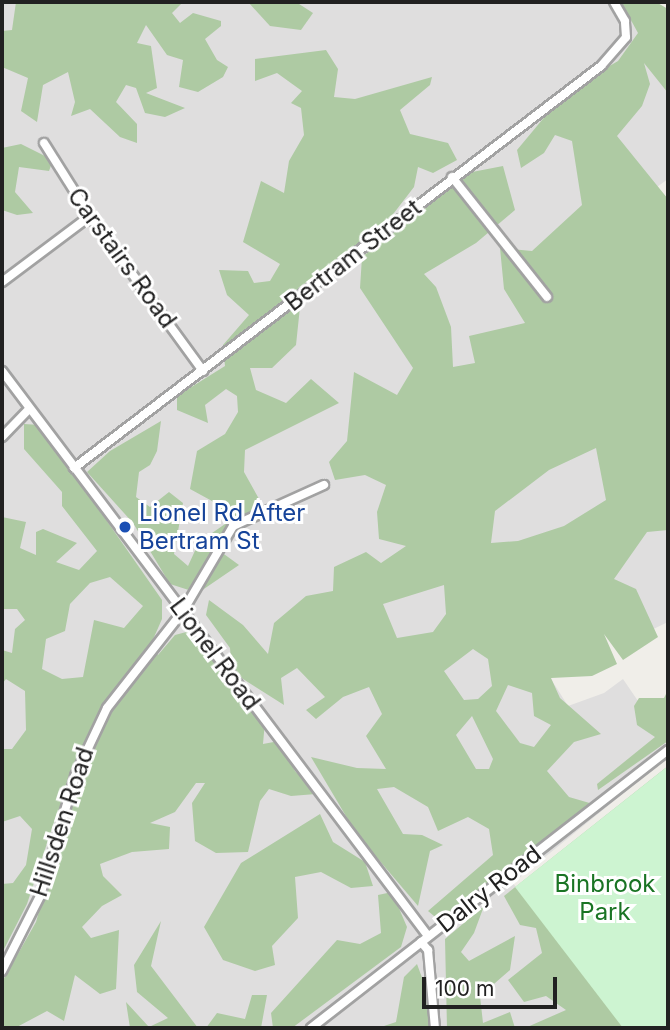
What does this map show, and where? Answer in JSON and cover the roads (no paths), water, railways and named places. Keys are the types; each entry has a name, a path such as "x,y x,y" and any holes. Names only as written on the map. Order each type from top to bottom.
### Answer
{"street":[{"name":"Bertram Street","path":"74,468 601,66 626,37 625,22 614,2"},
{"name":"Carstairs Road","path":"44,143 90,216 203,370"},
{"path":"453,177 547,297"},
{"path":"2,282 90,216"},
{"name":"Lionel Road","path":"2,371 425,939"},
{"path":"2,437 29,409"},
{"name":"Hillsden Road","path":"2,971 40,896 89,739 107,708 183,611 233,526 324,485"},
{"name":"Dalry Road","path":"310,1028 668,750"},
{"path":"425,939 435,1028"}],"place":[{"name":"Lionel Rd After Bertram St","path":"125,527"}],"park label":[{"name":"Binbrook Park","path":"605,898"}]}
